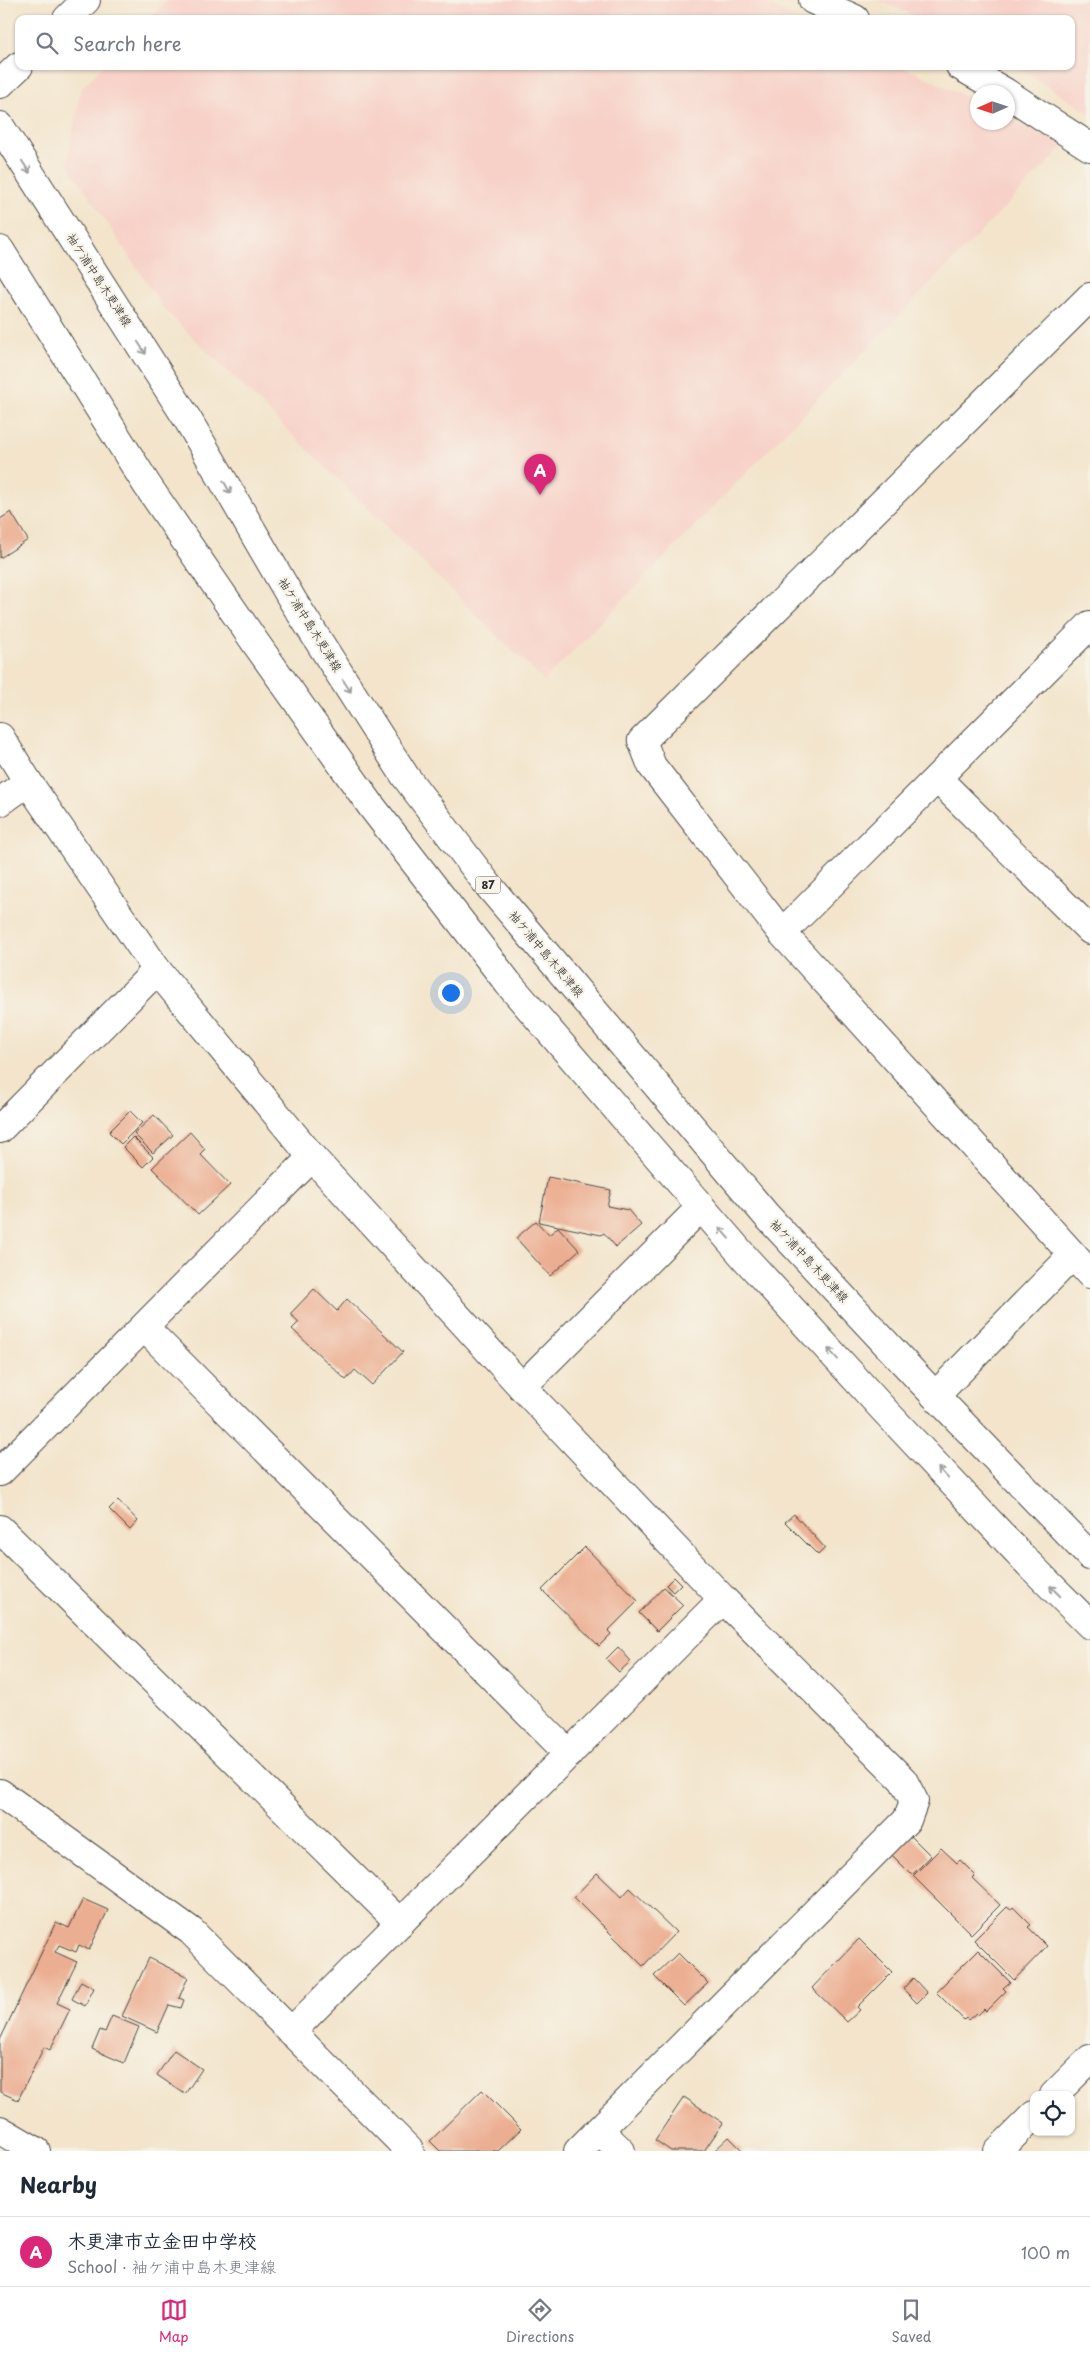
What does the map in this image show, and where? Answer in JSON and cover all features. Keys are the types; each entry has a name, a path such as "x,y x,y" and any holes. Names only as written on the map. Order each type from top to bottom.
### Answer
{"street":[{"path":"71,15 86,0"},
{"path":"813,0 846,15"},
{"path":"0,84 15,70"},
{"path":"967,70 992,85"},
{"path":"1015,99 1090,147"},
{"name":"袖ケ浦中島木更津線","path":"0,126 188,420 294,601 405,776 488,885 760,1207 935,1396 1090,1556"},
{"path":"0,250 147,485 372,807 508,982 702,1207 891,1418 1029,1564 1090,1625"},
{"path":"935,1396 1081,1265 782,933 652,766 642,741 1090,297"},
{"path":"782,933 1090,625"},
{"path":"0,737 28,782 157,970 312,1157 522,1387 723,1599 903,1780 914,1800 907,1820 578,2151"},
{"path":"938,779 1090,930"},
{"path":"0,802 28,782"},
{"path":"0,1129 157,970"},
{"path":"0,1472 145,1328 312,1157"},
{"path":"522,1387 702,1207"},
{"path":"145,1328 569,1754"},
{"path":"0,1529 400,1924"},
{"path":"291,2032 723,1599"},
{"path":"0,1794 191,1931 410,2151"},
{"path":"1058,2091 1090,2059"},
{"path":"998,2151 1030,2119"},
{"path":"0,2130 36,2151"},
{"path":"600,2130 620,2151"}],"shaded area":[{"path":"167,0 758,0 790,15 153,15"},
{"path":"878,0 1090,0 1090,114 1023,70 1075,70 1075,15 912,15"},
{"path":"99,70 910,70 970,99 970,130 1015,130 1015,121 1064,146 544,681 165,310 67,163 81,89"}],"building":[{"path":"11,512 28,540 0,558 0,519"},
{"path":"130,1111 142,1123 121,1144 109,1132"},
{"path":"154,1115 173,1135 153,1153 134,1134"},
{"path":"190,1132 205,1149 200,1154 230,1185 198,1215 152,1168"},
{"path":"133,1137 153,1157 143,1167 123,1147"},
{"path":"548,1177 611,1190 607,1206 628,1210 641,1225 616,1247 604,1233 601,1235 539,1222"},
{"path":"536,1221 549,1235 558,1227 579,1250 550,1276 516,1238"},
{"path":"314,1289 337,1311 347,1299 403,1352 372,1385 355,1370 346,1380 292,1329 299,1322 290,1314"},
{"path":"118,1500 138,1521 130,1530 109,1509"},
{"path":"794,1514 825,1548 818,1555 785,1522"},
{"path":"585,1547 638,1601 608,1631 611,1634 599,1646 542,1590"},
{"path":"674,1577 681,1584 673,1592 666,1585"},
{"path":"664,1587 683,1605 657,1631 639,1613"},
{"path":"618,1647 631,1661 619,1672 606,1659"},
{"path":"910,1835 931,1856 912,1875 891,1854"},
{"path":"941,1848 957,1863 960,1860 975,1875 972,1878 1000,1905 971,1934 913,1876"},
{"path":"597,1873 622,1897 630,1888 676,1932 643,1966 574,1897"},
{"path":"83,1899 108,1910 89,1950 79,1945 76,1952 59,1945 55,1952 77,1962 57,2003 70,2009 50,2050 44,2047 18,2100 0,2092 0,2040 56,1922 69,1928"},
{"path":"1007,1907 1011,1910 1013,1907 1031,1925 1028,1927 1047,1946 1014,1980 974,1940"},
{"path":"859,1939 892,1972 857,2007 860,2010 847,2022 812,1988"},
{"path":"978,1950 1010,1982 1003,1988 1006,1991 986,2011 984,2009 978,2015 976,2013 968,2020 966,2018 964,2020 936,1992"},
{"path":"678,1953 708,1983 684,2006 654,1976"},
{"path":"149,1958 188,1977 179,1998 184,2000 181,2008 169,2005 157,2032 122,2016"},
{"path":"913,1978 927,1993 917,2003 903,1989"},
{"path":"81,1981 94,1988 85,2006 72,1999"},
{"path":"112,2016 139,2027 124,2063 92,2049 100,2030 105,2032"},
{"path":"174,2050 202,2069 185,2094 157,2075"},
{"path":"482,2090 521,2129 498,2151 440,2151 430,2141"},
{"path":"684,2097 723,2123 704,2151 671,2151 655,2140"},
{"path":"729,2137 743,2151 714,2151"}],"place":[{"name":"木更津市立金田中学校","path":"540,495"}]}
